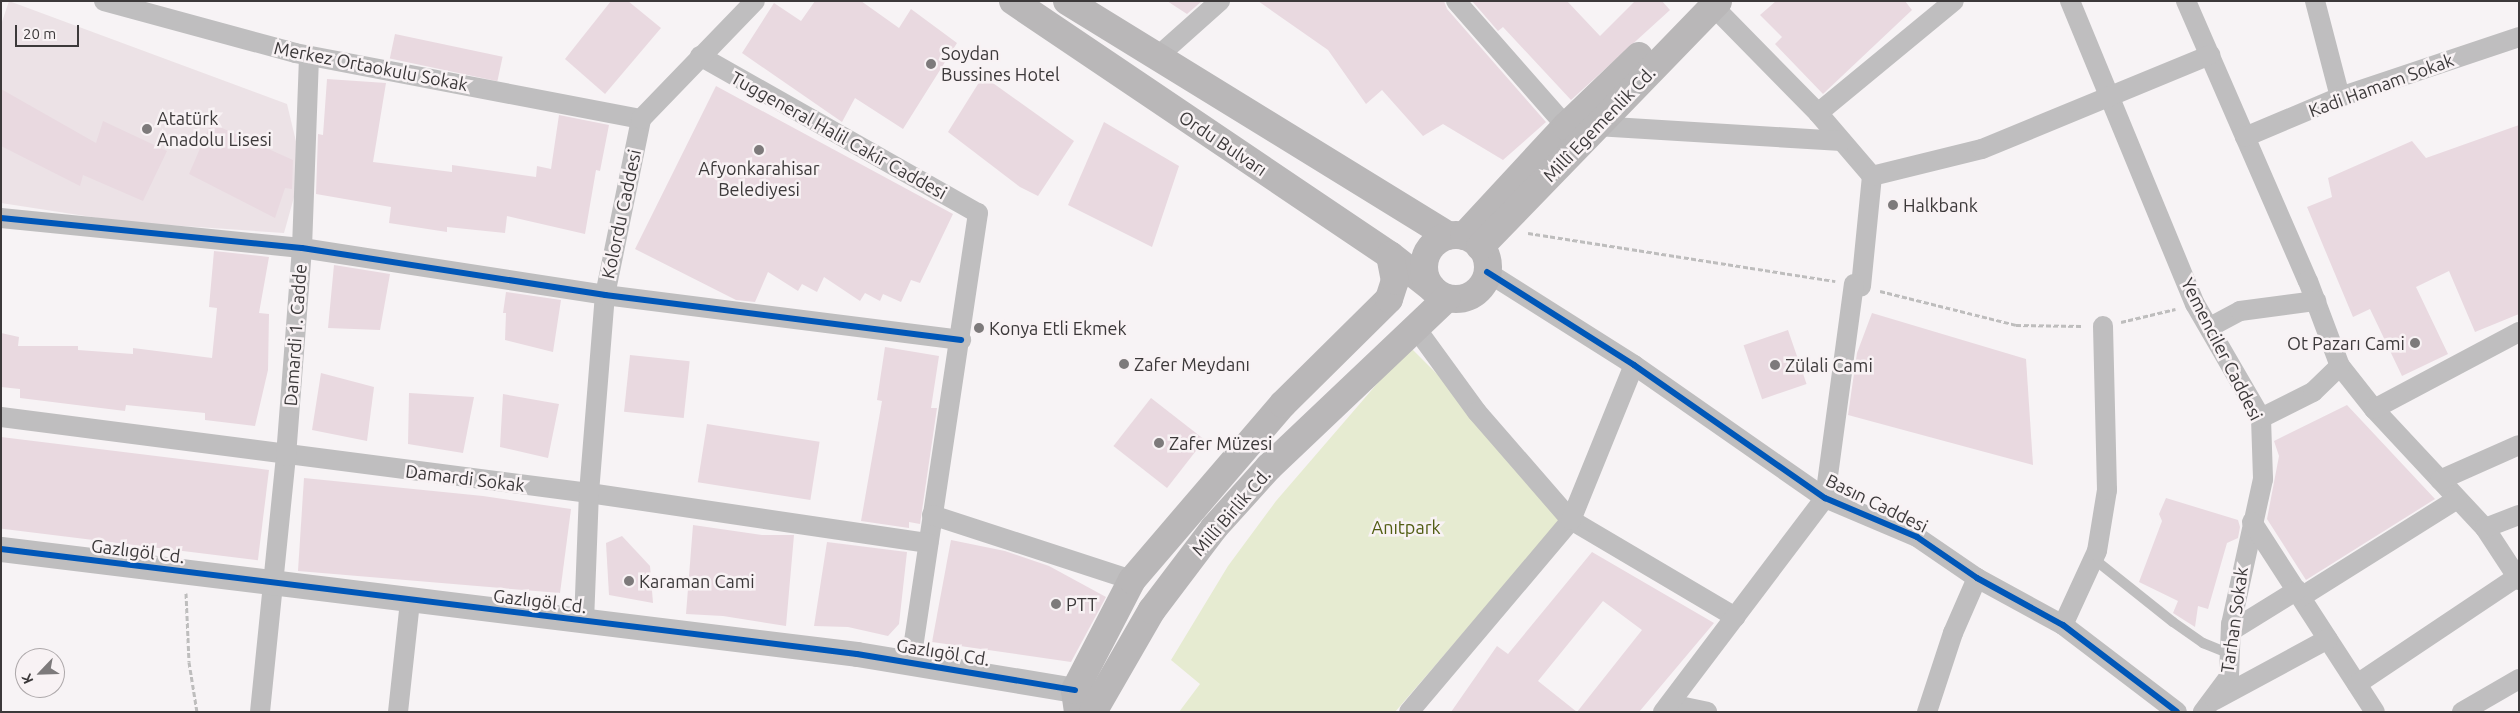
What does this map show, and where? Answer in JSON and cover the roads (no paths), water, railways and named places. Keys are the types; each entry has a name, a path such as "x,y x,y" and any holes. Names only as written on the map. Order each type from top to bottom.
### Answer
{"main road":[{"name":"Ordu Bulvarı","path":"1013,1 1390,255 1439,293"},
{"name":"Ordu Bulvarı","path":"1067,1 1156,58 1470,248"},
{"name":"Millî Egemenlik Cd.","path":"1470,248 1566,126 1709,3"},
{"name":"Millî Egemenlik Cd.","path":"1470,248 1596,126 1709,3"},
{"path":"1431,247 1470,248 1480,287 1468,297 1439,293 1426,278 1426,257 1431,247"},
{"name":"Millî Birlik Cd.","path":"1089,706 1132,580 1283,404 1389,299 1395,281 1390,255"},
{"name":"Millî Birlik Cd.","path":"1089,706 1152,610 1214,528 1269,468 1415,327 1439,293"}],"street":[{"name":"Merkez Ortaokulu Sokak","path":"104,1 146,7 309,56 641,119"},
{"path":"641,119 755,1"},
{"path":"1156,58 1220,1"},
{"path":"1456,1 1566,126"},
{"path":"1818,114 1954,1"},
{"name":"Yemenciler Caddesi","path":"2070,1 2195,304 2261,418 2263,479 2252,522"},
{"path":"2186,1 2316,301 2340,366 2374,409 2485,528 2518,578 2357,684"},
{"path":"2315,1 2340,97"},
{"path":"1667,708 1825,498 1872,176 1818,114 1709,3"},
{"name":"Kadi Hamam Sokak","path":"2245,138 2340,97 2519,37"},
{"path":"1872,176 1982,149 2210,55"},
{"name":"Damardi 1. Cadde","path":"260,712 271,583 286,456 302,248 309,56"},
{"name":"Tuggeneral Halil Cakir Caddesi","path":"700,56 978,213 960,340"},
{"name":"Kolordu Caddesi","path":"584,622 589,493 605,295 641,119"},
{"path":"1596,126 1842,142"},
{"path":"1,218 302,248 605,295 960,340 911,662"},
{"name":"Basın Caddesi","path":"1470,248 1825,498 1917,537 1977,578 2064,625 2177,712"},
{"path":"2210,327 2240,310 2316,301"},
{"path":"2064,625 2094,559 2108,490 2103,326"},
{"path":"1415,327 1477,412 1571,520 1735,616"},
{"path":"2374,409 2519,332"},
{"path":"1409,712 1571,520 1634,364"},
{"path":"2261,418 2313,392 2340,366"},
{"name":"Damardi Sokak","path":"1,417 286,456 589,493 928,543"},
{"path":"2440,480 2519,445"},
{"path":"2231,632 2299,594 2457,499"},
{"path":"932,515 1132,580"},
{"path":"2485,528 2519,515"},
{"path":"2252,522 2375,712"},
{"name":"Tarhan Sokak","path":"2206,707 2229,677 2231,632 2252,522"},
{"name":"Gazlıgöl Cd.","path":"1,549 911,662 1089,706"},
{"path":"1928,712 1953,633 1977,578"},
{"path":"398,712 410,601"},
{"path":"2206,707 2328,639"},
{"path":"2462,712 2494,703 2519,679"},
{"path":"1667,708 1707,712"}],"lane":[{"path":"2094,559 2173,622 2203,643 2230,654"}],"place":[{"name":"Soydan Bussines Hotel","path":"931,64"},
{"name":"Atatürk Anadolu Lisesi","path":"147,129"},
{"name":"Afyonkarahisar Belediyesi","path":"759,150"},
{"name":"Halkbank","path":"1893,205"},
{"name":"Konya Etli Ekmek","path":"979,328"},
{"name":"Ot Pazarı Cami","path":"2415,343"},
{"name":"Zafer Meydanı","path":"1124,364"},
{"name":"Zülali Cami","path":"1775,365"},
{"name":"Zafer Müzesi","path":"1159,443"},
{"name":"Karaman Cami","path":"629,581"},
{"name":"PTT","path":"1056,604"}],"park label":[{"name":"Anıtpark","path":"1406,527"}]}
